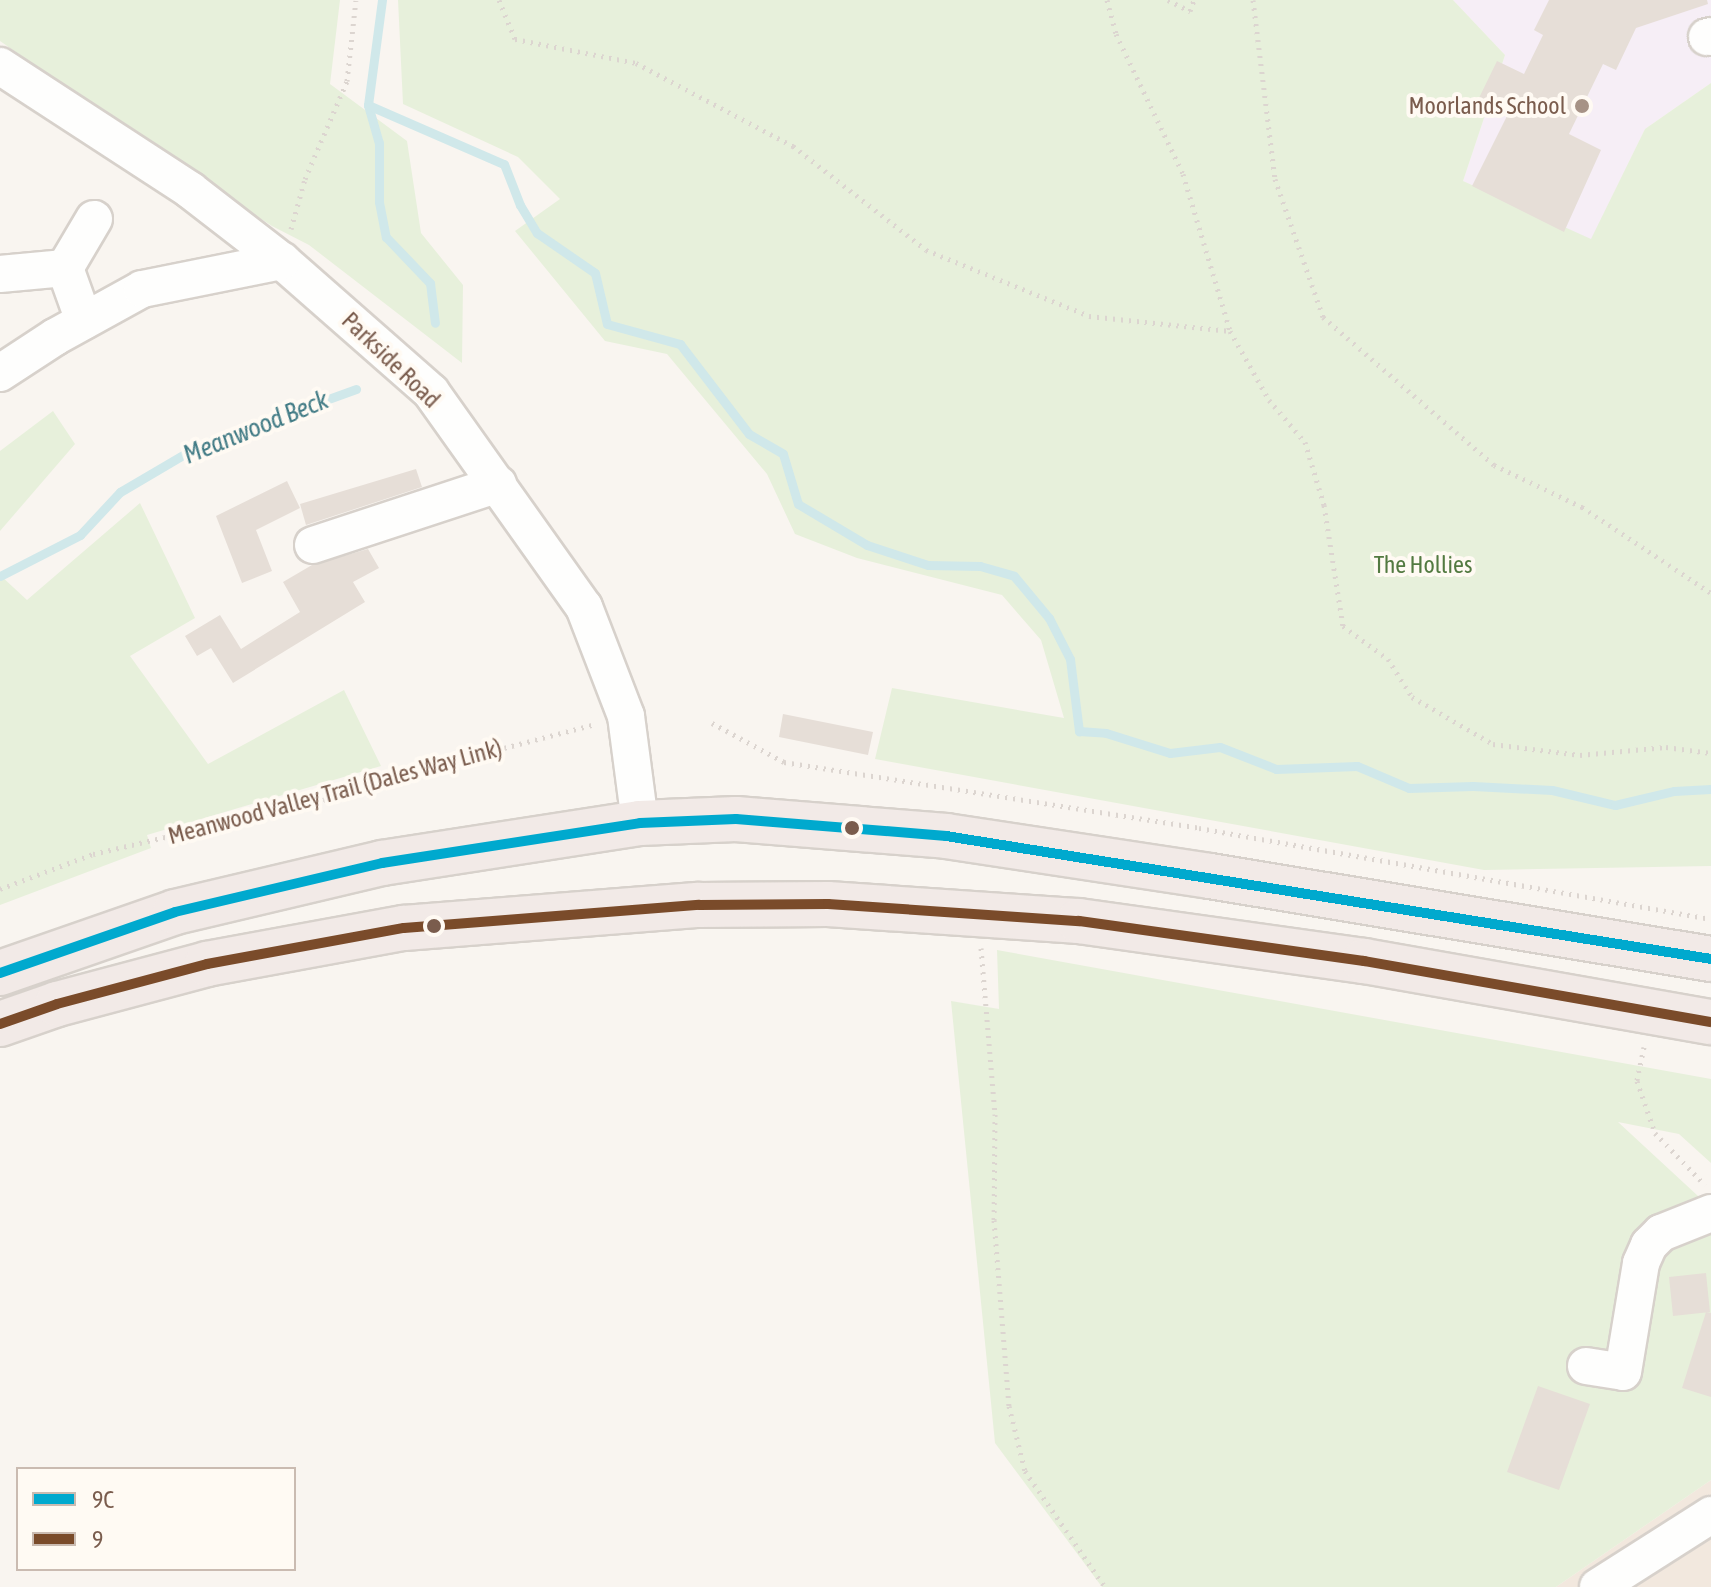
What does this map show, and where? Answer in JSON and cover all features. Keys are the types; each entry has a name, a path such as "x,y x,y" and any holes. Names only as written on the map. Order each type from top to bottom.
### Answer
{"highway":[{"path":"0,973 175,912 382,863 640,823 736,819 946,836 1210,876 1711,959"},
{"path":"0,1024 57,1004 207,964 404,928 699,905 828,904 1079,921 1364,961 1711,1022"}],"street":[{"name":"Parkside Road","path":"0,66 190,190 282,261 431,392 584,607 626,716 640,823"},
{"path":"65,268 94,219"},
{"path":"0,373 142,289 282,261"},
{"path":"65,268 84,321"},
{"path":"0,274 65,268"},
{"path":"313,545 498,484"},
{"path":"1586,1366 1623,1372 1641,1263 1649,1245 1661,1233 1711,1213"},
{"path":"1598,1587 1711,1515"}],"path":[{"path":"282,261 305,179 347,81 356,0"},
{"path":"499,0 515,39 636,63 793,146 926,250 1089,316 1230,331"},
{"path":"1107,0 1116,34 1183,174 1230,331 1269,400 1305,442 1324,505 1343,626 1388,659 1412,697 1493,744 1580,755 1666,747 1711,753"},
{"path":"1168,0 1190,11 1194,0"},
{"path":"1253,0 1275,179 1323,317 1494,465 1582,507 1711,593"},
{"name":"Meanwood Valley Trail (Dales Way Link)","path":"0,889 93,854 323,800 450,762 626,716"},
{"path":"712,723 784,762 1199,828 1711,919"},
{"path":"981,952 995,1114 994,1220 1009,1406 1025,1471 1105,1587"},
{"path":"1651,1011 1637,1081 1655,1133 1711,1191"}],"shaded area":[{"name":"Moorlands School","path":"1453,0 1711,0 1711,83 1645,129 1591,240 1463,181 1505,55"},
{"path":"1711,1480 1711,1587 1556,1587"}],"green space":[{"path":"0,0 340,0 330,84 407,141 421,233 463,285 462,363 309,245 272,226 185,169 0,41"},
{"name":"The Hollies","path":"398,0 1453,0 1505,55 1463,181 1591,239 1645,129 1711,83 1711,866 1484,870 875,759 892,688 1064,718 1041,640 1002,595 857,558 795,534 767,474 667,354 605,341 515,231 560,199 518,157 403,104"},
{"path":"53,411 75,444 0,531 0,451"},
{"path":"140,503 195,618 130,656 208,764 344,690 381,766 147,835 151,848 0,905 0,575 27,600"},
{"path":"997,950 1711,1079 1711,1163 1679,1134 1618,1122 1711,1208 1711,1480 1556,1587 1102,1587 995,1443 951,1001 999,1009"}],"building":[{"path":"1549,0 1707,0 1708,4 1636,28 1616,70 1603,64 1569,134 1601,150 1564,232 1472,186 1508,114 1478,100 1497,61 1524,74 1543,35 1534,30"},
{"path":"416,469 422,487 306,525 300,504"},
{"path":"287,481 300,508 256,530 272,571 242,583 216,516"},
{"path":"368,549 379,568 353,582 365,602 233,683 211,648 197,656 185,636 220,615 241,649 300,612 283,582 312,565"},
{"path":"783,714 873,732 868,755 779,737"},
{"path":"1706,1273 1710,1312 1673,1316 1669,1277"},
{"path":"1706,1312 1711,1313 1711,1397 1682,1388"},
{"path":"1538,1386 1590,1404 1559,1490 1507,1472"}],"waterway":[{"name":"Meanwood Beck","path":"382,0 368,105 379,143 379,202 386,237 430,283 435,323"},
{"path":"368,105 504,164 520,205 537,233 595,273 607,324 680,344 749,434 783,454 798,504 867,545 928,565 980,566 1014,576 1049,618 1070,659 1079,731 1106,733 1170,753 1220,747 1276,769 1357,766 1409,788 1473,786 1552,790 1615,805 1674,791 1711,789"},
{"name":"Meanwood Beck","path":"0,576 80,535 120,492 198,446 356,389"}],"transit line":[{"name":"9C","path":"0,973 175,912 382,863 640,823 736,819 946,836 1711,959"},
{"name":"9","path":"0,1024 57,1004 207,964 404,928 699,905 828,904 1079,921 1364,961 1711,1022"}],"place":[{"name":"Moorlands School","path":"1582,106"}]}
